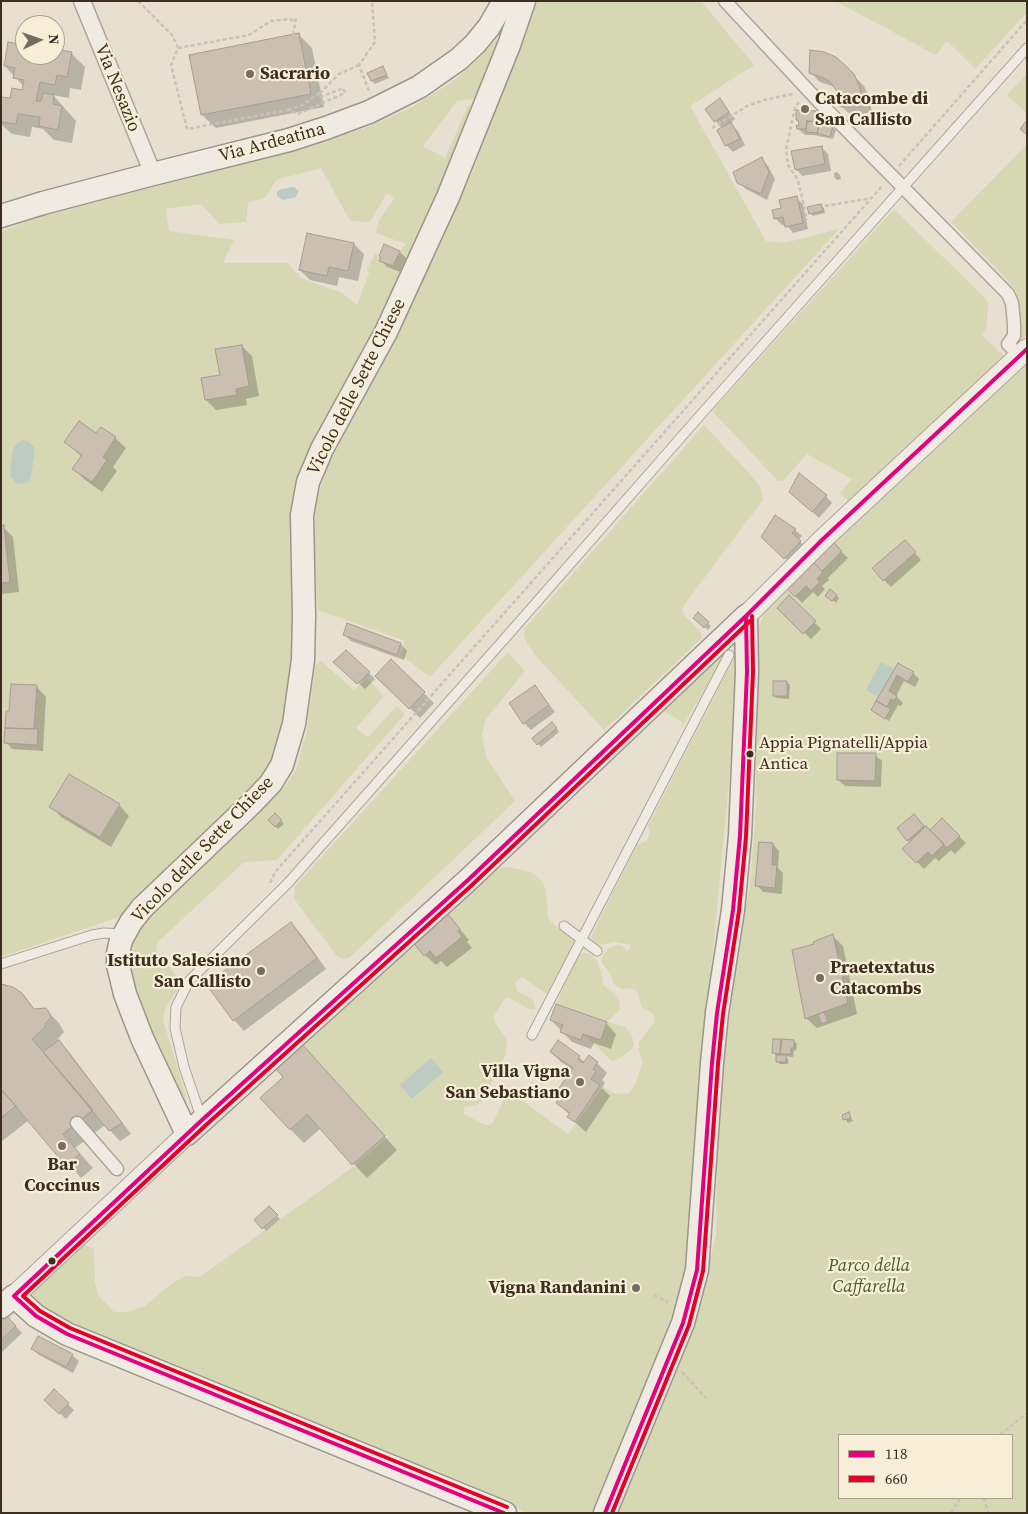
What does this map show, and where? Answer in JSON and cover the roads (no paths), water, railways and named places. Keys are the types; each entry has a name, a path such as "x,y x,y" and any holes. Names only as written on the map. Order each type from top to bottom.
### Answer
{"main road":[{"name":"Via Ardeatina","path":"1,216 43,203 289,140 343,122 376,108 419,86 459,59 489,27 504,1"},
{"name":"Vicolo delle Sette Chiese","path":"195,1127 142,1038 122,984 118,960 123,934 147,903 271,783 282,765 294,724 303,660 302,515 308,482 322,449 386,332 448,197 509,45 524,1"},
{"path":"195,1127 468,880 746,616"},
{"path":"605,1513 668,1361 687,1311 695,1281 699,1253 711,1073 733,910 741,822 747,681 746,616"},
{"path":"8,1302 60,1331 504,1513"}],"street":[{"name":"Via Nesazio","path":"82,1 153,174"},
{"path":"725,1 808,91 1008,294 1012,303 1014,324 1014,336 1008,344 1023,353 823,539 746,616"},
{"path":"77,1123 117,1169"},
{"path":"8,1302 195,1127"}],"lane":[{"path":"195,1127 193,1095 176,1036 174,1014 177,1002 189,981 288,883 1027,48"},
{"path":"532,1035 729,655"},
{"path":"564,926 597,950"},
{"path":"1,964 92,935 104,933 123,934"}],"place":[{"name":"Sacrario","path":"250,74"},
{"name":"Catacombe di San Callisto","path":"805,109"},
{"name":"Appia Pignatelli/Appia Antica","path":"750,754"},
{"name":"Istituto Salesiano San Callisto","path":"261,971"},
{"name":"Praetextatus Catacombs","path":"820,978"},
{"name":"Villa Vigna San Sebastiano","path":"580,1082"},
{"name":"Bar Coccinus","path":"62,1146"},
{"name":"Vigna Randanini","path":"636,1288"}],"park label":[{"name":"Parco della Caffarella","path":"869,1276"}]}
